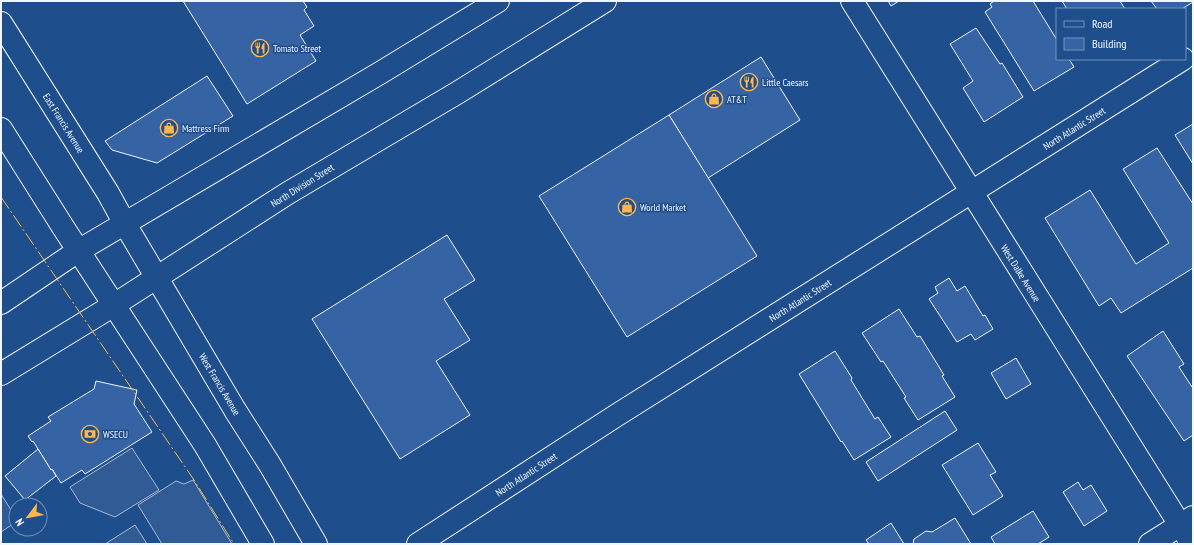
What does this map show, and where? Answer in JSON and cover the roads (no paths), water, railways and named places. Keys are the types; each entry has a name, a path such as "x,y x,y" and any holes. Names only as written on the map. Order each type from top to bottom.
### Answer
{"main road":[{"path":"1,304 78,251 380,73 498,1"},
{"name":"North Division Street","path":"1,374 157,278 288,193 457,93 605,1"},
{"name":"West Dalke Avenue","path":"852,1 971,192 1186,521 1192,544"},
{"name":"East Francis Avenue","path":"1,23 108,193 125,224"},
{"name":"North Atlantic Street","path":"418,544 617,415 1181,60"},
{"path":"1,129 78,251 205,445 264,544"},
{"name":"West Francis Avenue","path":"125,224 234,410 270,465 316,544"},
{"path":"1150,544 1186,521"}],"place":[{"name":"Tomato Street","path":"260,48"},
{"name":"Little Caesars","path":"749,82"},
{"name":"AT&T","path":"714,99"},
{"name":"Mattress Firm","path":"169,128"},
{"name":"World Market","path":"627,207"},
{"name":"WSECU","path":"90,434"}]}
